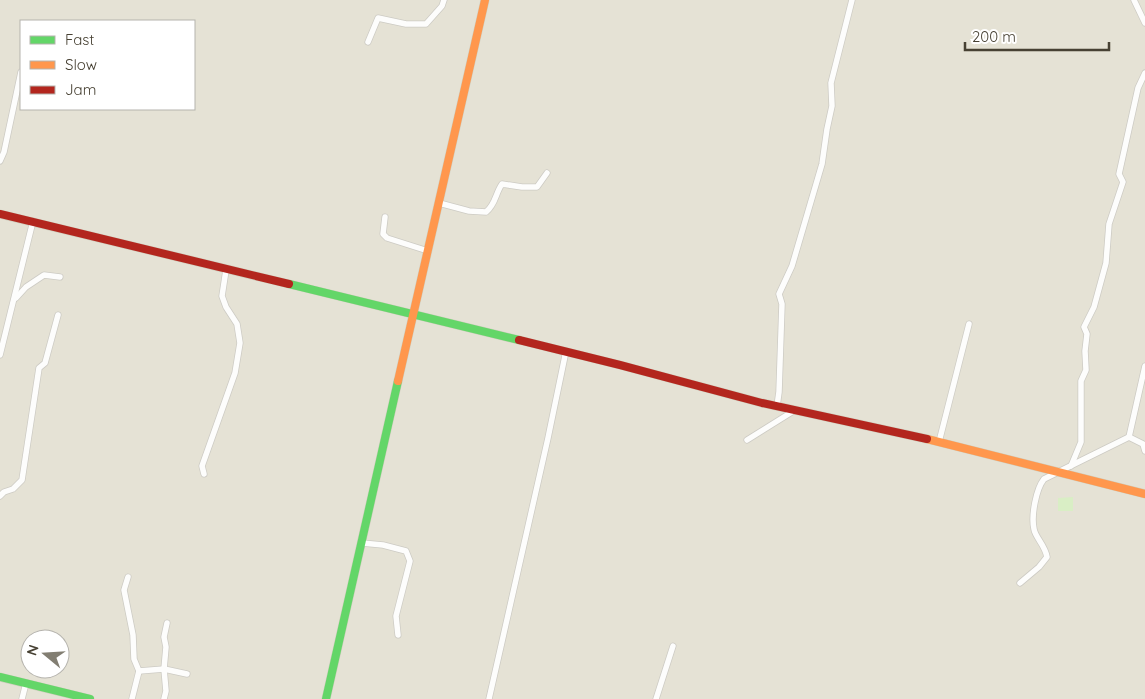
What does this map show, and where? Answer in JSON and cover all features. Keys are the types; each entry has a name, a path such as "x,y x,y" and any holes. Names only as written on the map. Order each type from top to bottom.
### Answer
{"street":[{"path":"368,42 378,18 406,24 426,24 442,6 444,0"},
{"path":"778,406 782,304 779,294 792,266 822,164 832,106 831,83 852,0"},
{"path":"1134,0 1145,23"},
{"path":"326,699 415,314 484,1"},
{"path":"1070,466 1081,442 1081,381 1086,370 1085,351 1087,334 1084,327 1094,307 1106,263 1109,224 1123,182 1120,174 1138,88 1145,73"},
{"path":"0,161 4,152 20,77"},
{"path":"439,203 469,211 486,212 496,201 502,184 537,187 547,173"},
{"path":"0,214 415,314 778,406 939,442 1145,494"},
{"path":"385,217 383,234 387,238 428,251"},
{"path":"0,355 33,221"},
{"path":"204,474 202,466 235,373 240,344 236,324 222,296 226,270"},
{"path":"14,299 26,287 44,275 60,277"},
{"path":"0,496 4,492 13,489 22,480 38,368 45,363 58,315"},
{"path":"939,442 969,324"},
{"path":"490,699 566,352"},
{"path":"1129,438 1145,366"},
{"path":"747,440 795,410"},
{"path":"1020,583 1039,567 1047,557 1043,544 1034,529 1035,507 1042,483 1058,472 1129,438 1143,444 1145,451"},
{"path":"362,543 406,550 410,561 396,616 398,635"},
{"path":"128,577 124,590 133,634 134,658 139,671 132,699"},
{"path":"164,699 166,691 164,668 166,646 164,636 167,623"},
{"path":"656,699 673,646"},
{"path":"139,671 164,668 187,674"},
{"path":"0,677 90,699"},
{"path":"22,699 26,683"}],"shaded area":[{"path":"0,0 1145,0 1145,699 0,699"}],"green space":[{"path":"1073,497 1073,511 1058,511 1058,498"}],"traffic: fast":[{"path":"289,284 519,340"},
{"path":"326,699 398,381"},
{"path":"0,677 90,699"}],"traffic: slow":[{"path":"398,381 485,0"},
{"path":"927,439 1145,494"}],"traffic: jam":[{"path":"0,214 289,284"},
{"path":"519,340 762,403 927,439"}]}
